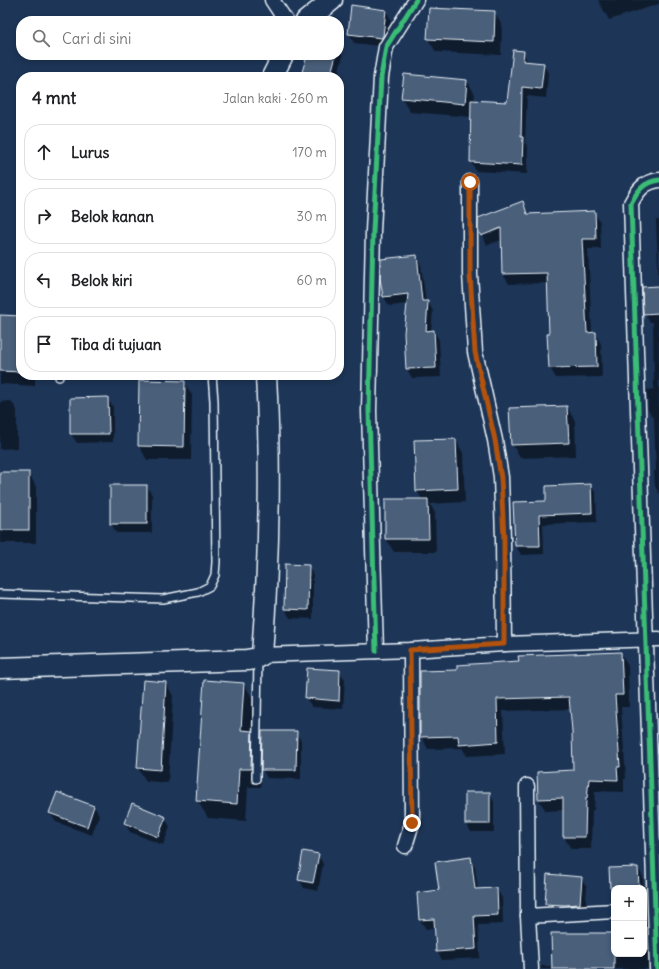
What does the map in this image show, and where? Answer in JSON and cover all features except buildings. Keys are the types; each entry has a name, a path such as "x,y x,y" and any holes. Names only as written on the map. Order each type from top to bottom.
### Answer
{"street":[{"path":"272,0 283,16"},
{"path":"376,651 369,411 373,231 381,77 386,47 416,0"},
{"path":"312,16 330,1"},
{"path":"274,72 280,60"},
{"path":"657,969 650,909 652,639 631,203 636,193 644,185 659,180"},
{"path":"470,182 470,274 475,352 495,440 501,478 504,538 504,644"},
{"path":"260,657 269,512 266,380"},
{"path":"0,668 247,660 260,657 504,644 652,639"},
{"path":"405,846 412,823 410,650"},
{"path":"527,786 528,916 531,969"},
{"path":"528,916 611,911"}],"lane":[{"path":"0,594 163,599 198,592 210,586 215,575 216,562 212,380"},
{"path":"256,779 260,657"}],"cycle path":[{"path":"376,651 369,411 373,231 381,77 386,47 416,0"},
{"path":"657,969 631,203 642,187 659,180"}],"route":[{"path":"412,823 410,650 504,644 504,538 501,478 495,440 475,352 470,274 470,182"}]}
